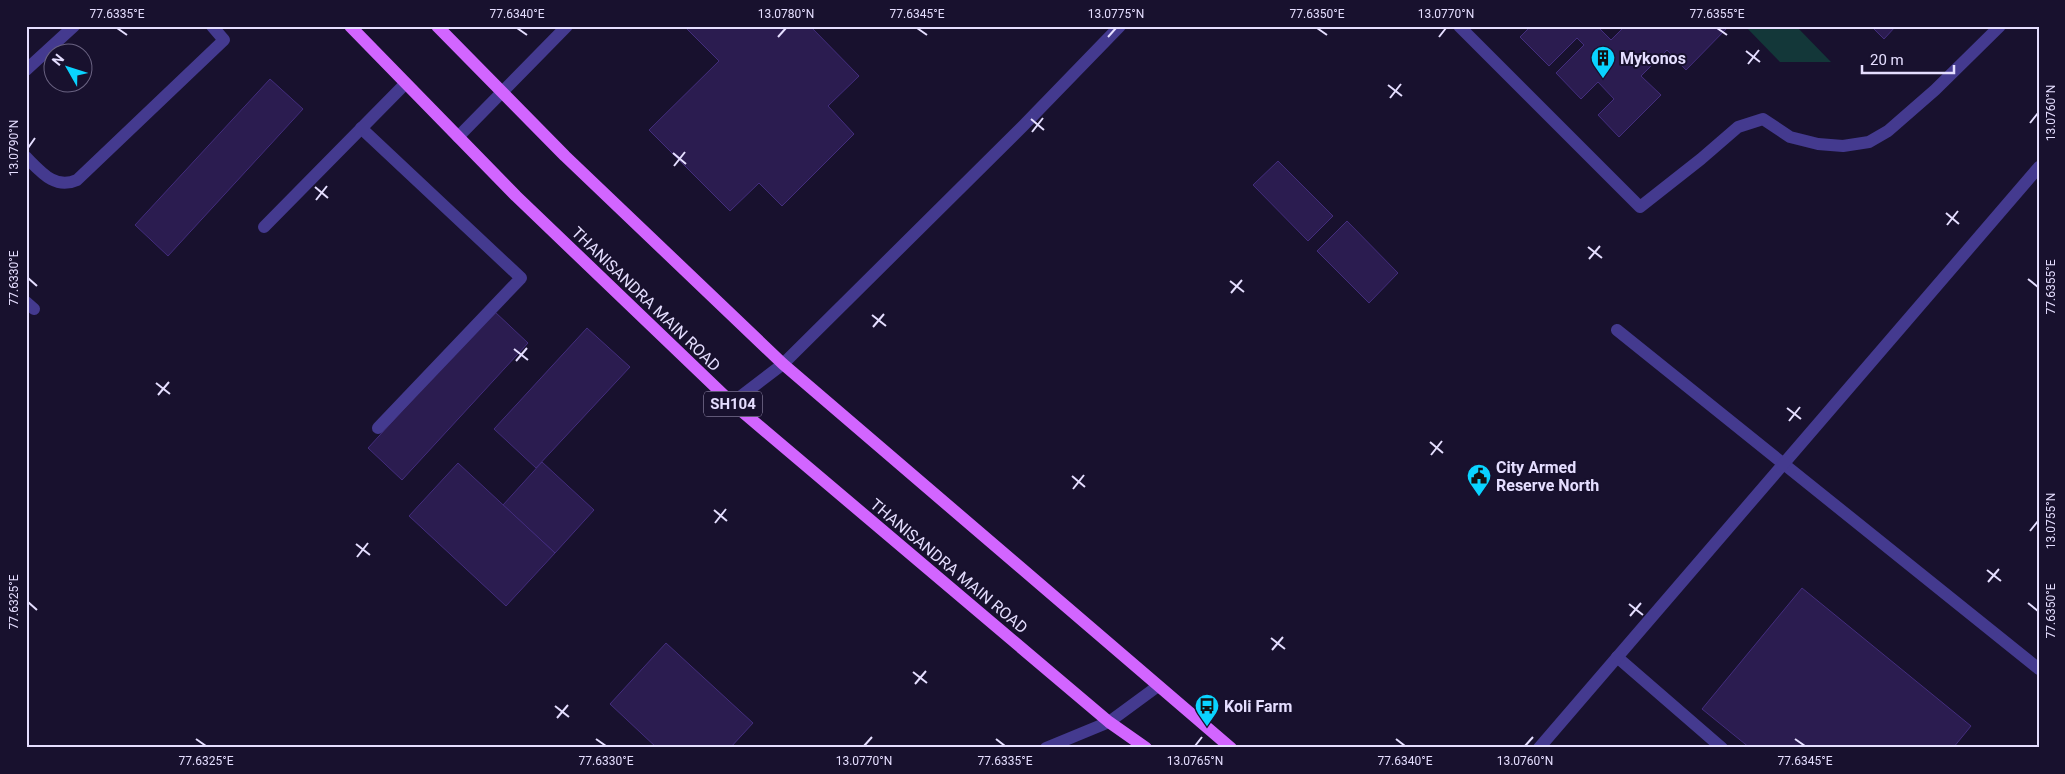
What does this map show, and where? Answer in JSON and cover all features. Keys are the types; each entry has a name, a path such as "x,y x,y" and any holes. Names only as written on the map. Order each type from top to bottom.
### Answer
{"main road":[{"name":"THANISANDRA MAIN ROAD","path":"350,26 516,196 732,403 1109,722 1146,748"},
{"path":"437,26 564,156 784,364 1231,748"}],"street":[{"path":"26,70 74,26"},
{"path":"26,157 48,179 60,184 70,184 77,180 224,40 212,26"},
{"path":"458,137 567,26"},
{"path":"732,403 784,364 1024,125 1120,26"},
{"path":"1459,26 1640,207 1738,127 1763,119 1790,137 1818,144 1843,146 1869,142 1888,131 1935,90 2000,26"},
{"path":"264,227 405,84"},
{"path":"361,128 521,278 378,428"},
{"path":"1539,748 2039,167"},
{"path":"1617,330 2039,669"},
{"path":"1617,657 1722,748"},
{"path":"1046,748 1109,722 1158,686"}],"green space":[{"path":"1745,26 1796,26 1831,62 1780,62"}],"building":[{"path":"684,26 810,26 859,76 828,106 854,134 782,206 759,183 730,211 649,130 719,61"},
{"name":"Mykonos","path":"1531,26 1597,26 1611,40 1625,26 1729,26 1686,70 1667,50 1641,76 1661,95 1619,137 1598,115 1614,99 1598,82 1581,99 1556,73 1584,45 1577,38 1549,66 1520,37"},
{"path":"1871,26 1896,26 1884,39"},
{"path":"270,79 303,109 168,256 135,225"},
{"path":"1278,161 1333,216 1308,241 1253,185"},
{"path":"1347,221 1398,273 1369,303 1317,251"},
{"path":"494,311 528,343 402,480 368,448"},
{"path":"587,328 630,367 536,468 494,429"},
{"path":"542,462 594,510 555,553 503,505"},
{"path":"458,463 555,553 506,606 409,516"},
{"path":"1802,588 1971,726 1953,748 1750,748 1702,709"},
{"path":"666,643 753,723 730,748 657,748 610,704"}],"place":[{"name":"Mykonos","path":"1603,79"},
{"name":"City Armed Reserve North","path":"1479,497"},
{"name":"Koli Farm","path":"1207,727"}]}
